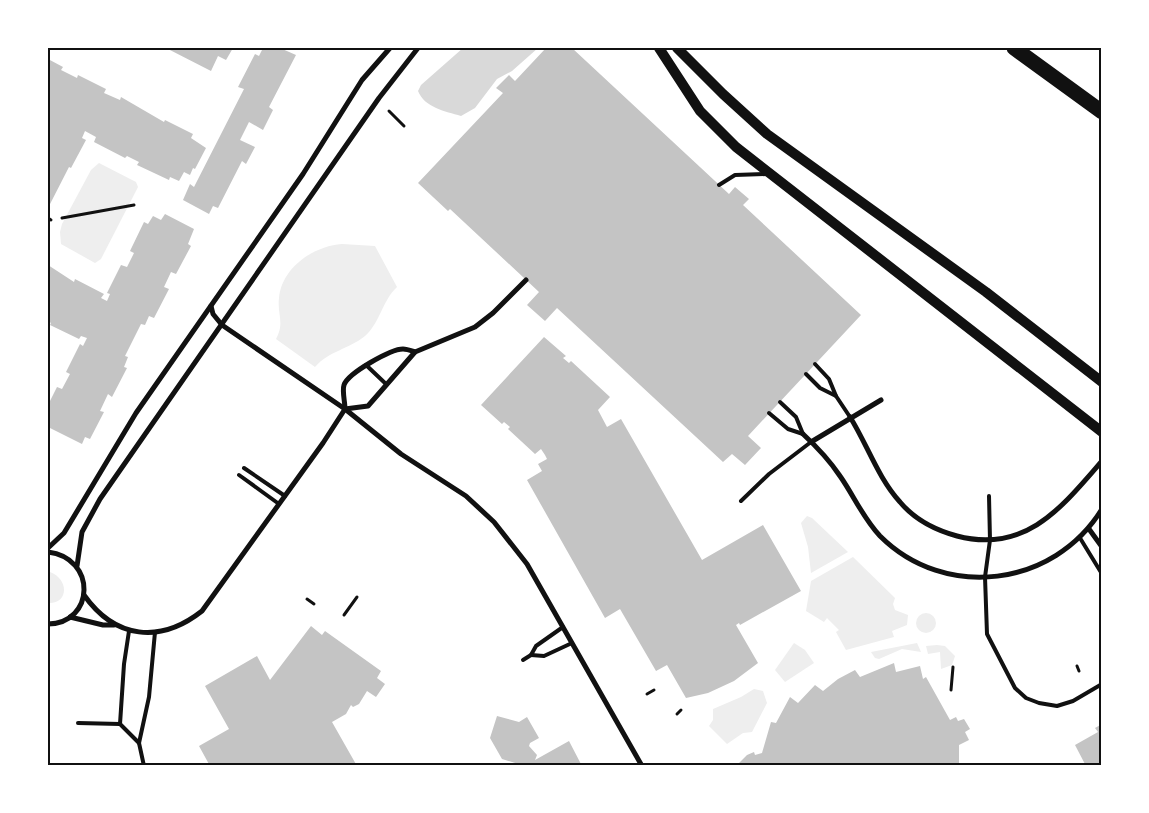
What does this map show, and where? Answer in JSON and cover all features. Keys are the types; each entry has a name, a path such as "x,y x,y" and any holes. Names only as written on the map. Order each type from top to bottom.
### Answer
{"highway":[{"path":"1014,48 1102,112"}],"main road":[{"path":"659,48 700,111 736,148 1102,432"},
{"path":"677,48 767,134 986,292 1102,382"}],"street":[{"path":"48,548 64,533 136,412 303,174 362,80 390,48"},
{"path":"77,566 82,532 100,499 374,106 418,48"},
{"path":"345,408 368,406 415,352 474,327 493,314 526,280"},
{"path":"211,306 213,314 222,325 345,408 401,454 466,496 494,522 527,564 642,766"},
{"path":"48,552 68,558 77,566 82,575 84,595 90,604 114,625 129,631 155,632 184,623 202,611 323,443 345,408 344,386 348,379 366,365 403,349 415,352"},
{"path":"812,442 850,417 881,400"},
{"path":"850,417 886,483 908,511 940,532 965,538 990,540 1021,534 1046,520 1057,511 1102,461"},
{"path":"803,434 840,475 869,524 897,551 911,561 938,572 963,577 985,577 1013,574 1035,566 1066,549 1080,538 1089,529 1102,509"},
{"path":"1089,529 1102,547"},
{"path":"48,628 50,624 70,617 76,611 84,595"},
{"path":"70,617 103,625 114,625"}],"lane":[{"path":"719,185 726,178 735,175 770,174"},
{"path":"815,364 829,379 836,396 850,417"},
{"path":"366,365 386,384"},
{"path":"806,374 820,388 836,396"},
{"path":"780,402 796,417 803,434"},
{"path":"769,413 788,428 803,434"},
{"path":"741,501 775,469 812,442"},
{"path":"244,468 285,496"},
{"path":"239,475 279,504"},
{"path":"990,496 990,540 985,577 987,634 1019,694 1039,703 1057,706 1072,701 1102,684"},
{"path":"1080,538 1102,574"},
{"path":"531,656 536,646 563,627"},
{"path":"120,724 124,664 129,631"},
{"path":"144,766 139,743 149,697 155,632"},
{"path":"523,660 531,656 544,656 572,643"},
{"path":"78,723 120,724 139,743"}],"path":[{"path":"389,111 404,126"},
{"path":"62,218 134,205"},
{"path":"344,615 357,597"},
{"path":"307,599 314,604"},
{"path":"1077,666 1079,671"},
{"path":"951,690 953,667"},
{"path":"647,694 654,690"},
{"path":"677,714 681,710"}],"shaded area":[{"path":"463,48 538,48 512,71 497,79 475,108 461,116 430,105 421,97 418,91 421,85"},
{"path":"99,163 136,182 138,187 101,259 95,263 61,244 60,232 62,224 91,170"},
{"path":"342,244 375,246 397,287 374,325 365,336 326,357 315,367 276,339 280,328 279,298 281,287 286,277 301,260 321,249"},
{"path":"807,516 812,518 848,552 811,573 808,547 801,523"},
{"path":"853,557 895,598 893,604 895,610 908,615 907,625 892,631 894,637 846,650 836,632 839,630 827,618 824,622 806,611 811,581"},
{"path":"50,572 61,580 64,590 60,600 48,603 48,573"},
{"path":"926,613 933,616 936,623 933,630 926,633 919,630 916,623 919,616"},
{"path":"794,643 805,650 814,663 785,682 775,670"},
{"path":"917,643 921,652 902,649 879,659 875,658 871,652"},
{"path":"926,646 945,646 955,656 952,665 941,669 940,652 928,654"},
{"path":"754,689 763,691 767,703 752,732 743,733 727,744 709,726 713,720 713,709"}],"building":[{"path":"166,48 233,48 226,60 218,56 211,71"},
{"path":"263,48 280,48 296,55 269,107 273,110 263,130 249,122 240,140 255,147 246,164 242,161 218,208 213,206 209,214 183,200 190,184 194,187 244,89 238,87 255,54 259,56"},
{"path":"546,48 572,48 729,194 735,187 749,199 743,205 861,315 748,436 761,448 745,465 732,454 723,462 557,308 545,321 527,305 539,292 450,209 448,211 418,183 503,93 496,88 509,75 515,81"},
{"path":"48,59 63,67 61,70 77,78 78,75 106,89 104,93 120,100 121,97 164,122 165,120 193,134 191,138 206,148 195,169 193,168 190,175 184,172 179,181 170,177 169,180 137,165 139,162 127,156 125,158 94,142 96,137 85,131 82,138 86,140 71,168 69,167 48,208"},
{"path":"165,214 194,229 188,244 191,246 176,274 171,272 164,287 169,289 154,318 149,316 145,325 141,324 125,356 128,357 124,367 127,368 112,397 108,394 100,411 104,412 90,439 85,437 82,444 48,427 48,405 57,387 62,389 70,374 66,372 80,344 83,346 87,338 81,336 79,339 50,325 51,323 48,321 48,265 74,282 75,279 104,294 101,298 107,301 110,294 107,293 121,265 127,267 134,253 130,251 144,222 148,224 153,216 161,220"},
{"path":"544,337 566,356 563,358 569,363 571,361 610,397 598,410 607,427 621,419 702,560 763,525 801,591 740,625 739,623 736,625 758,663 734,681 708,693 686,698 667,665 656,671 620,609 605,618 527,480 542,471 538,464 547,459 545,455 541,449 535,454 508,429 510,427 504,422 502,424 481,405"},
{"path":"311,626 322,635 325,631 381,671 377,678 385,684 376,697 367,691 359,704 353,707 351,705 346,714 332,722 357,766 210,766 199,746 229,729 205,686 257,656 270,680"},
{"path":"894,663 896,672 920,666 923,679 926,677 950,720 956,717 958,721 964,719 970,729 965,732 969,740 959,745 959,764 736,766 747,755 754,752 755,755 762,753 771,722 776,723 790,697 798,703 815,685 823,691 838,679 855,670 860,677"},
{"path":"497,716 519,722 527,717 539,738 530,743 529,746 537,755 535,760 569,741 582,766 525,766 502,759 490,738"},
{"path":"1102,724 1102,766 1086,766 1075,745 1098,732 1095,728"}]}
